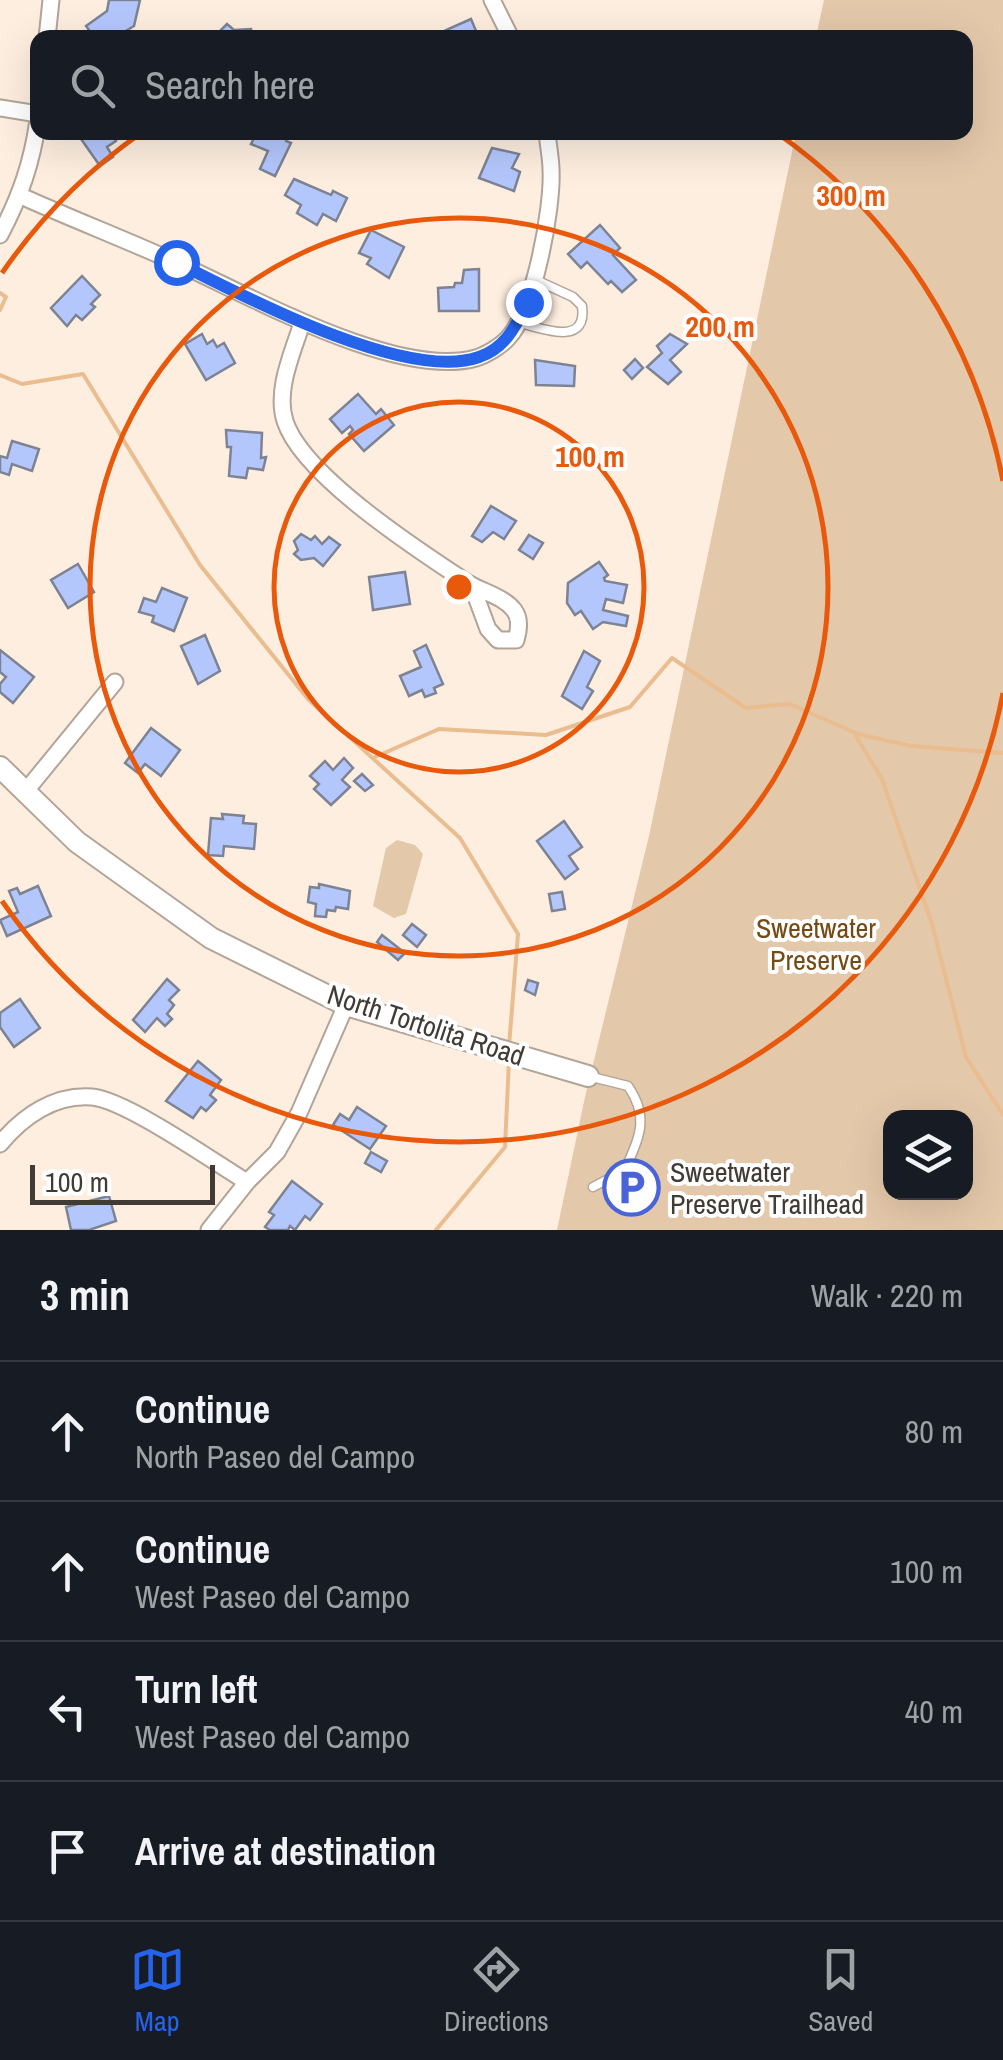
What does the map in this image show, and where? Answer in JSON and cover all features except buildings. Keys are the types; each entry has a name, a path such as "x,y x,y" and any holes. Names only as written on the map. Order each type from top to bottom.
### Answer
{"street":[{"path":"48,30 52,0"},
{"path":"492,0 507,30"},
{"path":"0,108 30,115"},
{"path":"0,235 21,196 35,140"},
{"path":"21,196 176,262 302,323 410,360 453,362 480,357 509,338 528,302 550,208 552,171 547,140"},
{"path":"302,323 282,398 285,421 294,438 318,472 472,586"},
{"path":"25,792 115,682"},
{"name":"North Tortolita Road","path":"0,766 77,842 211,938 346,1005 588,1076"},
{"path":"210,1230 247,1182 277,1152 299,1114 346,1005"},
{"path":"0,1144 50,1103 94,1096 126,1109 247,1182"}],"lane":[{"path":"517,322 560,334 580,326 582,306 573,296 534,280"},
{"path":"588,1076 628,1086 641,1104 641,1124 624,1170 593,1187"}],"green space":[{"name":"Sweetwater Preserve","path":"824,0 1003,0 1003,1230 557,1230 649,836 795,140 973,140 973,30 818,30"},
{"path":"397,840 415,845 423,854 406,914 394,918 373,906 386,848"}],"waterway":[{"path":"0,293 6,297 0,310"},
{"path":"0,375 22,384 83,374 200,565 308,699 460,838 518,934 509,1046"},
{"path":"375,757 439,729 546,735 630,707 672,658 746,708 790,704 858,734 911,746 1003,753"},
{"path":"856,736 882,779 932,924 966,1057 1003,1115"},
{"path":"436,1230 505,1147 509,1060"}],"place":[{"name":"Sweetwater Preserve Trailhead","path":"631,1188"}],"route":[{"path":"176,262 302,323 410,360 453,362 480,357 509,338 528,302"}]}
